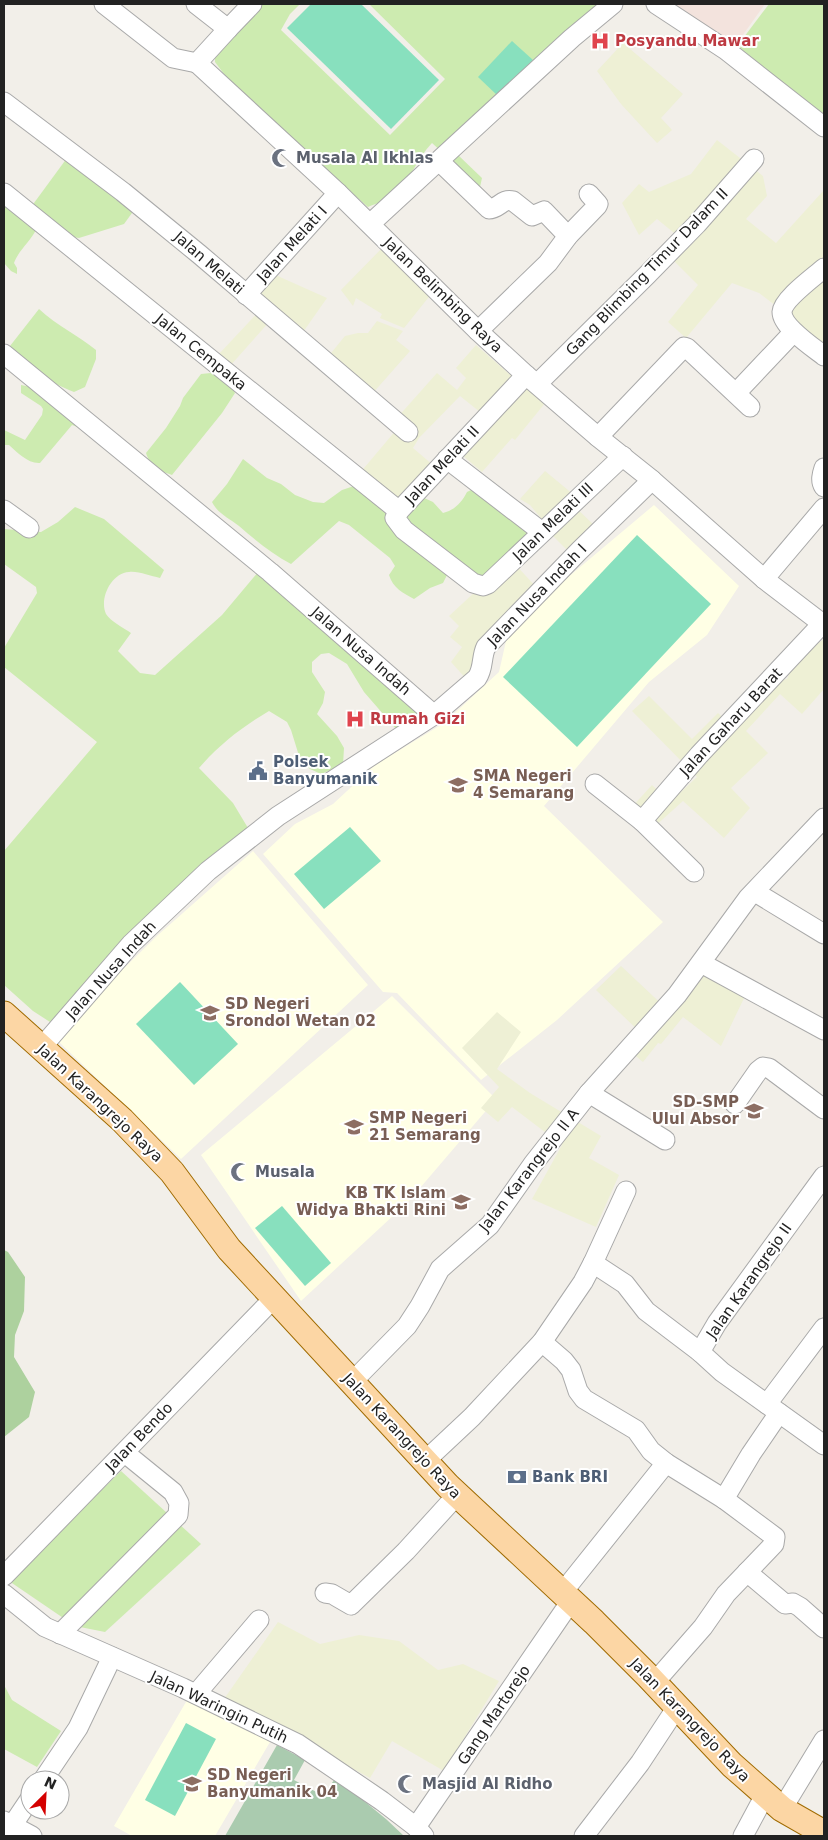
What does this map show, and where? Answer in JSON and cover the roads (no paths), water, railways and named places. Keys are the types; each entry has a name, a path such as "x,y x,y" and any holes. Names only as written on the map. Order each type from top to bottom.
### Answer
{"main road":[{"name":"Jalan Karangrejo Raya","path":"4,1014 122,1120 172,1172 229,1249 457,1495 654,1682 732,1765 773,1802 824,1833"}],"street":[{"path":"104,4 174,58 197,63 252,4"},
{"path":"196,4 228,29"},
{"path":"370,224 572,38 613,4"},
{"path":"656,4 726,50 824,127"},
{"name":"Jalan Belimbing Raya","path":"197,63 338,193 478,332 598,437 652,480 762,578 823,625"},
{"name":"Jalan Melati","path":"4,102 124,192 408,432"},
{"name":"Gang Blimbing Timur Dalam II","path":"532,379 672,250 754,159"},
{"path":"439,161 489,209 494,208 505,200 509,200 532,216 544,211 568,236"},
{"name":"Jalan Cempaka","path":"4,193 399,510"},
{"name":"Jalan Melati I","path":"246,295 338,193"},
{"path":"478,332 548,263 568,236 597,206 598,204 589,194"},
{"path":"824,268 789,298 782,314 785,322 798,335 824,356"},
{"path":"736,393 788,338"},
{"path":"598,437 684,347 750,407"},
{"name":"Jalan Nusa Indah","path":"4,354 270,572 434,715 278,816 208,871 131,944 41,1048"},
{"name":"Jalan Melati II","path":"483,586 473,583 404,530 395,518 399,510 447,459 532,379"},
{"name":"Jalan Melati III","path":"483,586 488,584 623,456"},
{"path":"447,459 542,532"},
{"path":"824,468 822,483 824,487"},
{"name":"Jalan Nusa Indah I","path":"434,715 477,678 481,671 486,647 579,551 652,480"},
{"path":"762,578 824,508"},
{"path":"4,510 29,528"},
{"name":"Jalan Gaharu Barat","path":"642,821 705,748 823,625"},
{"path":"595,784 642,821 694,872"},
{"name":"Jalan Karangrejo II A","path":"352,1382 407,1326 440,1269 490,1224 533,1164 589,1093 677,995 748,898 820,829"},
{"path":"755,892 824,934"},
{"path":"701,963 824,1030"},
{"path":"735,1104 758,1071 763,1067 769,1068 824,1109"},
{"name":"Jalan Karangrejo II A","path":"589,1093 665,1140"},
{"name":"Jalan Karangrejo II","path":"593,1263 625,1284 646,1311 700,1352 717,1323 824,1176"},
{"path":"425,1461 472,1417 542,1342 583,1282 626,1191"},
{"name":"Jalan Bendo","path":"4,1576 274,1298"},
{"path":"724,1499 773,1408 824,1328"},
{"path":"542,1342 567,1366 584,1399 636,1430 648,1449 666,1463 724,1499 773,1534 775,1538 774,1544 726,1594 703,1627 654,1682"},
{"path":"700,1352 722,1372 824,1445"},
{"path":"60,1634 178,1516 179,1503 173,1492 124,1453"},
{"name":"Gang Martorejo","path":"420,1832 566,1597 666,1463"},
{"path":"325,1593 332,1594 351,1605 406,1551 457,1495"},
{"path":"747,1572 778,1600 785,1604 793,1603 800,1607 824,1628"},
{"name":"Jalan Waringin Putih","path":"4,1594 45,1627 196,1694 298,1744 382,1801 420,1832"},
{"path":"196,1694 259,1620"},
{"path":"50,1770 78,1728 112,1657"},
{"path":"584,1836 640,1763 677,1707"},
{"path":"743,1836 824,1740"},
{"path":"20,1812 7,1828 32,1836"}],"place":[{"name":"Posyandu Mawar","path":"600,41"},
{"name":"Musala Al Ikhlas","path":"281,158"},
{"name":"Rumah Gizi","path":"355,719"},
{"name":"Polsek Banyumanik","path":"258,771"},
{"name":"SMA Negeri 4 Semarang","path":"458,785"},
{"name":"SD Negeri Srondol Wetan 02","path":"210,1013"},
{"name":"SD-SMP Ulul Absor","path":"754,1111"},
{"name":"SMP Negeri 21 Semarang","path":"354,1127"},
{"name":"Musala","path":"240,1172"},
{"name":"KB TK Islam Widya Bhakti Rini","path":"461,1202"},
{"name":"Bank BRI","path":"517,1477"},
{"name":"SD Negeri Banyumanik 04","path":"192,1784"},
{"name":"Masjid Al Ridho","path":"407,1784"}]}
